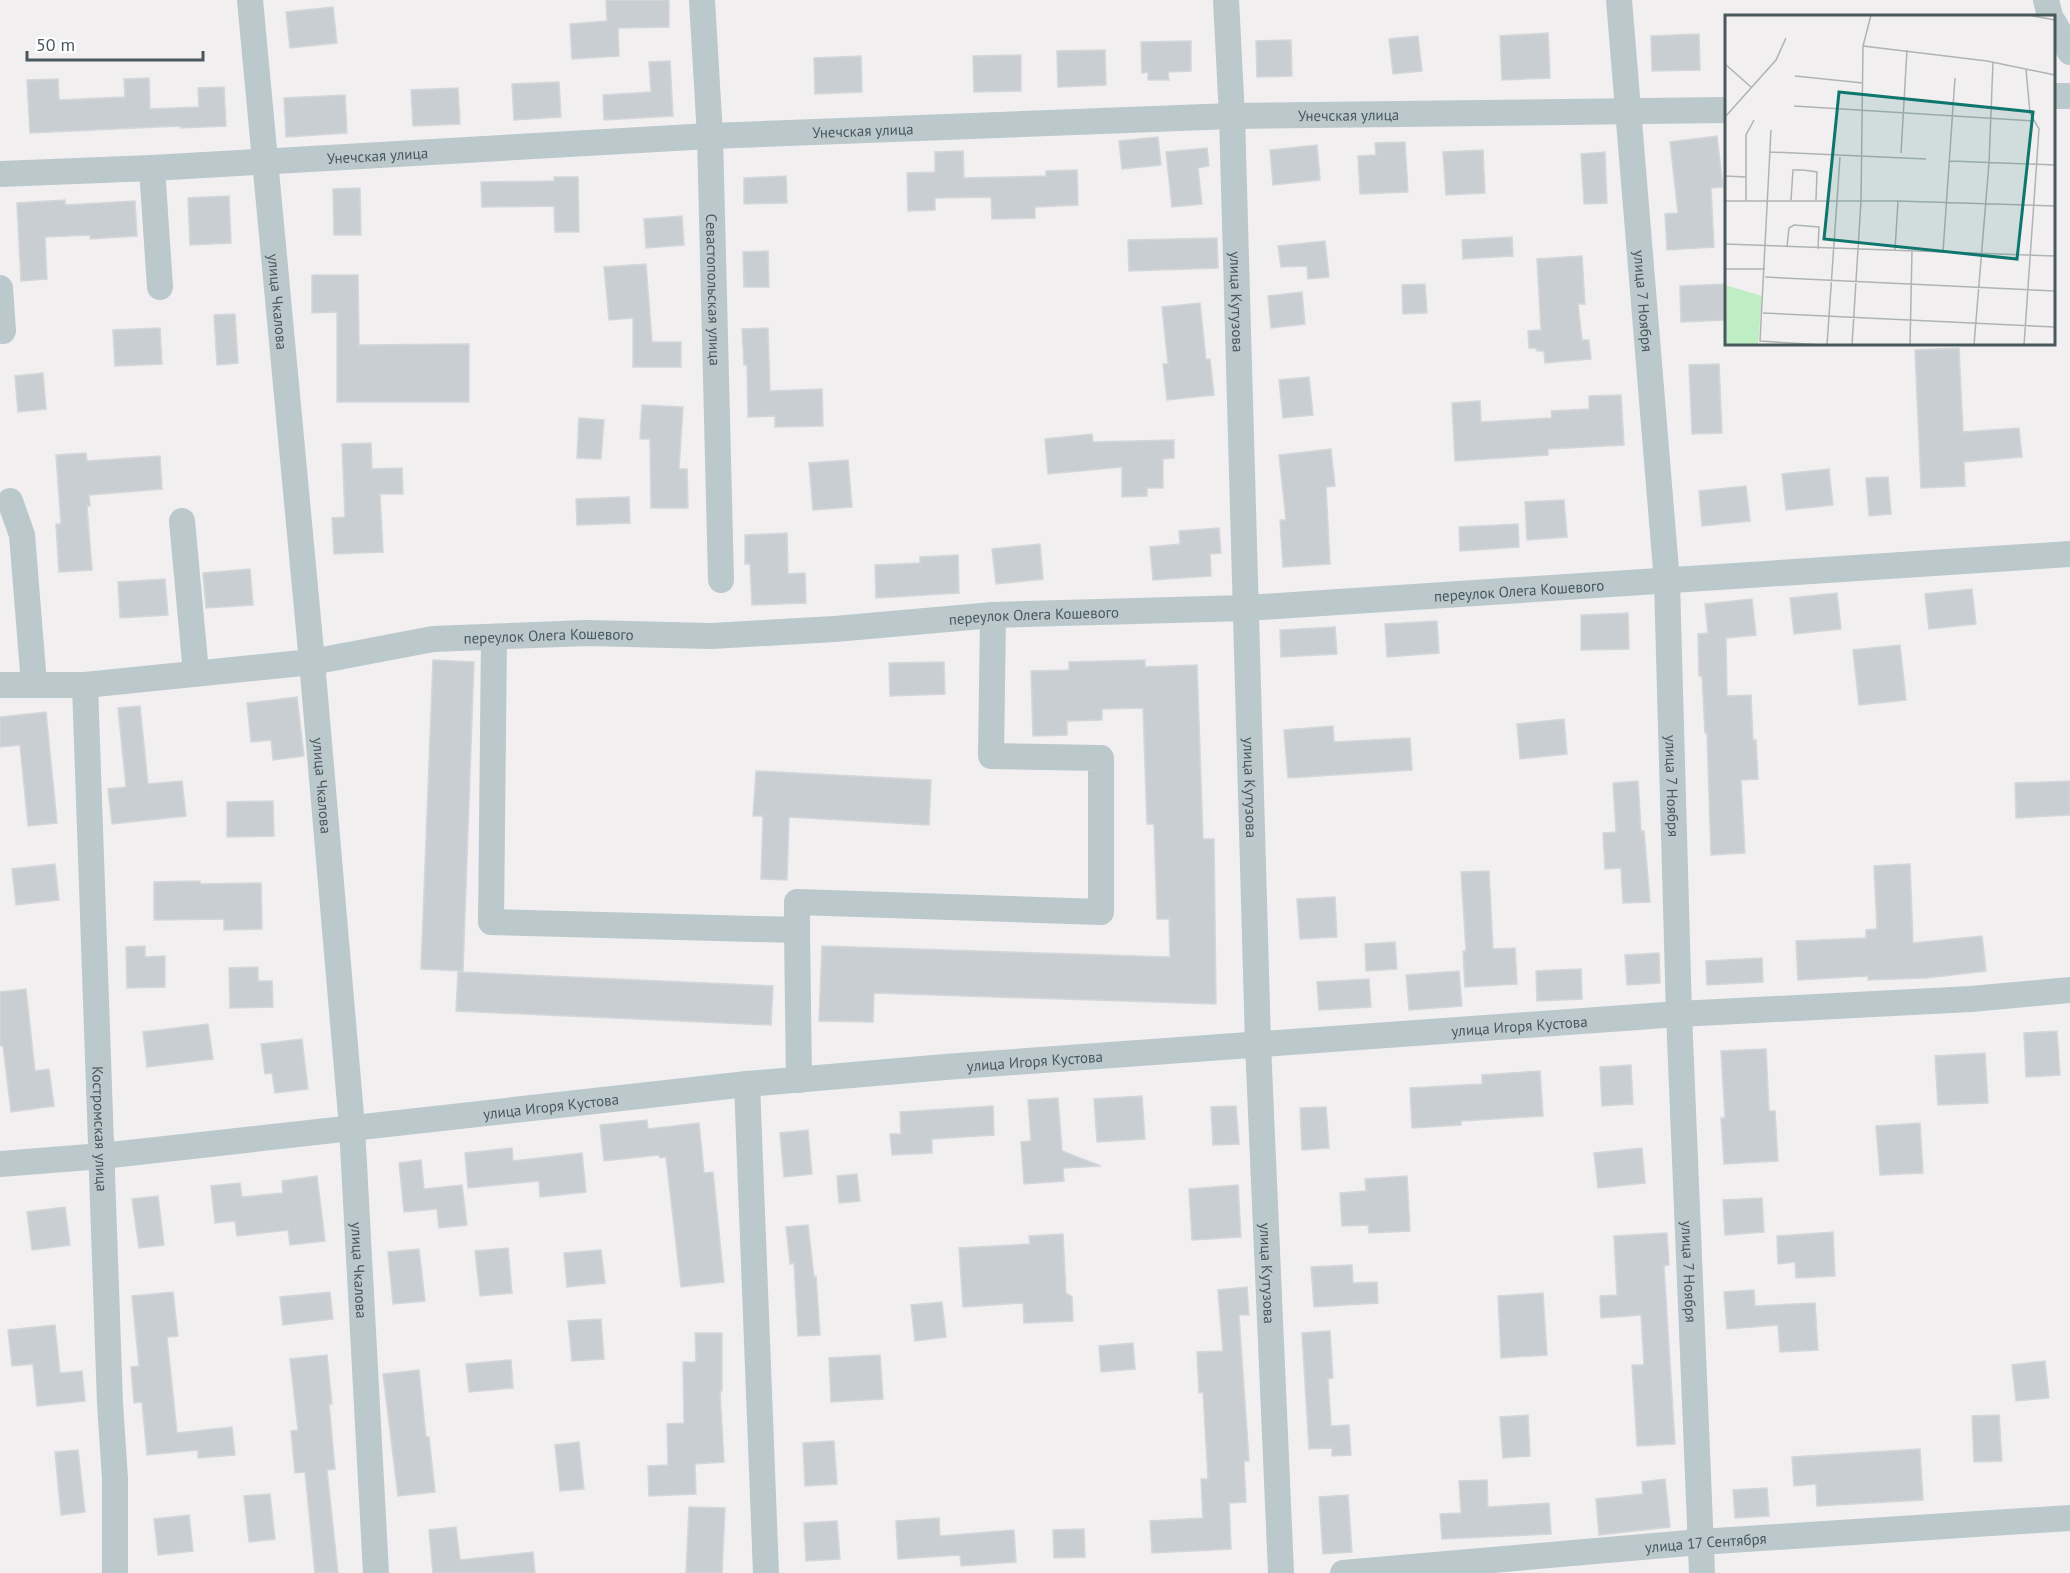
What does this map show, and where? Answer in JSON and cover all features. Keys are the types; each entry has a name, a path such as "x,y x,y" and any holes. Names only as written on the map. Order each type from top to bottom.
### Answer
{"street":[{"name":"улица Чкалова","path":"250,0 312,662 352,1127 376,1573"},
{"name":"Севастопольская улица","path":"702,0 710,136 721,580"},
{"name":"улица Кутузова","path":"1226,0 1232,117 1258,1044 1281,1573"},
{"name":"улица 7 Ноября","path":"1619,0 1667,582 1679,1014 1702,1573"},
{"path":"2055,15 2070,52"},
{"name":"Унечская улица","path":"0,174 265,162 710,136 1232,117 1725,110"},
{"path":"152,168 160,287"},
{"path":"0,288 3,331"},
{"path":"10,501 22,535 34,684"},
{"path":"182,521 196,673"},
{"name":"переулок Олега Кошевого","path":"0,685 85,685 312,662 433,639 587,633 711,636 835,629 993,615 1246,608 2070,554"},
{"path":"800,1080 797,902 1101,912 1101,758 991,756 993,615"},
{"path":"494,637 491,922 797,930"},
{"name":"Костромская улица","path":"85,685 110,1403 115,1479 115,1573"},
{"name":"улица Игоря Кустова","path":"0,1164 102,1156 747,1084 1679,1014 1971,999 2070,990"},
{"path":"747,1084 766,1573"},
{"name":"улица 17 Сентября","path":"1343,1573 1700,1542 2070,1518"}],"building":[{"path":"606,0 669,0 669,27 618,28 619,56 572,59 570,24 607,21"},
{"path":"333,7 337,43 290,48 286,12"},
{"path":"1548,33 1550,78 1502,80 1500,36"},
{"path":"1699,34 1700,70 1652,71 1651,36"},
{"path":"1418,36 1422,71 1393,74 1389,39"},
{"path":"1291,40 1292,76 1257,77 1256,41"},
{"path":"1191,41 1191,71 1168,72 1169,80 1148,80 1148,72 1142,73 1141,42"},
{"path":"1105,50 1106,85 1058,87 1057,51"},
{"path":"1021,55 1021,91 974,92 973,56"},
{"path":"861,56 862,92 815,94 814,58"},
{"path":"670,61 673,116 604,120 603,95 651,92 649,62"},
{"path":"149,78 150,109 199,107 198,88 224,87 226,126 30,133 27,80 58,79 59,100 125,97 124,79"},
{"path":"559,82 561,117 514,120 512,84"},
{"path":"458,88 460,124 413,126 411,90"},
{"path":"345,95 347,133 286,137 284,98"},
{"path":"1717,136 1723,187 1711,188 1714,247 1667,250 1665,214 1678,213 1670,142"},
{"path":"1158,137 1161,165 1122,169 1119,141"},
{"path":"1405,142 1408,192 1360,194 1358,156 1376,155 1375,143"},
{"path":"1317,145 1320,180 1273,185 1270,150"},
{"path":"1207,148 1209,166 1198,168 1202,204 1172,207 1166,152"},
{"path":"1483,150 1485,193 1446,195 1443,152"},
{"path":"963,151 964,178 1046,176 1046,171 1077,170 1078,205 1035,207 1035,218 992,219 991,197 935,198 935,210 908,211 907,173 935,172 935,152"},
{"path":"1605,152 1607,203 1584,204 1581,154"},
{"path":"786,176 787,203 744,204 744,178"},
{"path":"554,177 578,177 579,232 555,232 554,206 482,207 481,182 554,181"},
{"path":"360,188 361,235 334,235 333,189"},
{"path":"229,196 231,243 190,245 188,198"},
{"path":"65,200 65,205 135,201 137,236 90,239 90,235 45,237 47,279 21,281 17,203"},
{"path":"682,216 684,245 646,248 644,219"},
{"path":"1512,237 1513,256 1463,259 1462,240"},
{"path":"1217,238 1218,268 1129,271 1128,240"},
{"path":"1325,241 1329,277 1308,279 1307,266 1281,267 1278,246"},
{"path":"768,251 769,287 744,287 743,252"},
{"path":"1582,256 1585,304 1578,304 1582,340 1589,340 1591,359 1545,363 1544,351 1529,348 1528,331 1541,330 1537,259"},
{"path":"646,264 652,342 681,342 681,367 633,367 633,318 609,320 604,267"},
{"path":"312,275 358,275 359,345 469,344 469,402 337,402 337,312 312,313"},
{"path":"1425,284 1427,313 1403,314 1402,285"},
{"path":"1725,284 1725,320 1681,322 1680,286"},
{"path":"1302,292 1305,324 1271,328 1268,296"},
{"path":"1200,303 1206,360 1210,359 1214,395 1167,400 1163,364 1168,364 1162,307"},
{"path":"235,314 238,363 217,365 214,315"},
{"path":"160,328 162,364 115,366 113,330"},
{"path":"768,328 770,391 822,389 823,426 775,427 775,416 748,417 747,365 744,365 742,329"},
{"path":"1959,348 1963,432 2019,428 2022,457 1964,462 1965,486 1921,488 1915,350"},
{"path":"1719,364 1722,433 1692,434 1689,365"},
{"path":"43,373 46,409 18,412 15,376"},
{"path":"1309,377 1313,415 1283,418 1279,380"},
{"path":"1621,395 1624,445 1548,449 1548,455 1455,461 1452,403 1480,401 1481,422 1552,418 1551,411 1589,409 1589,396"},
{"path":"642,405 683,407 679,469 687,469 688,508 651,508 650,439 640,439"},
{"path":"579,418 604,420 601,459 577,458"},
{"path":"1092,434 1093,442 1174,440 1174,458 1163,459 1163,488 1147,488 1147,496 1122,497 1122,467 1048,474 1045,439"},
{"path":"371,443 372,469 402,468 403,494 380,494 383,552 334,554 332,518 345,517 342,444"},
{"path":"1331,449 1335,486 1326,487 1330,564 1283,567 1280,520 1286,520 1279,455"},
{"path":"86,453 87,461 160,456 162,489 89,495 90,506 87,506 92,570 59,572 56,524 61,524 56,455"},
{"path":"848,460 852,507 813,510 809,463"},
{"path":"1829,469 1833,505 1786,510 1782,474"},
{"path":"1888,477 1891,514 1869,516 1866,478"},
{"path":"1746,486 1750,521 1702,526 1699,491"},
{"path":"629,497 630,523 577,525 576,499"},
{"path":"1564,500 1567,537 1527,540 1525,502"},
{"path":"1518,524 1519,547 1460,551 1459,527"},
{"path":"1219,528 1221,553 1210,554 1211,576 1153,580 1150,547 1180,544 1179,531"},
{"path":"787,533 788,574 805,573 806,603 752,605 750,564 745,564 745,535"},
{"path":"1040,544 1043,579 996,584 992,549"},
{"path":"958,555 959,593 876,598 875,565 920,563 920,557"},
{"path":"250,569 253,605 206,608 203,573"},
{"path":"165,579 168,615 120,618 118,582"},
{"path":"1972,589 1976,624 1929,629 1925,594"},
{"path":"1837,593 1841,629 1794,634 1790,598"},
{"path":"1752,599 1756,635 1726,638 1727,696 1751,695 1758,779 1741,780 1745,853 1711,855 1707,733 1705,733 1702,676 1699,676 1698,634 1708,633 1705,604"},
{"path":"1628,613 1629,649 1581,650 1581,615"},
{"path":"1437,621 1439,653 1387,657 1385,624"},
{"path":"1335,627 1337,654 1281,657 1280,630"},
{"path":"1900,645 1906,700 1859,705 1853,650"},
{"path":"433,660 474,662 463,971 421,969"},
{"path":"1145,660 1145,667 1197,665 1203,839 1214,839 1216,1004 874,993 873,1022 819,1021 822,946 1170,957 1169,919 1157,919 1154,824 1147,824 1143,708 1102,709 1102,720 1067,721 1067,735 1033,736 1031,671 1069,670 1069,662"},
{"path":"944,662 945,694 890,696 889,663"},
{"path":"297,697 304,756 273,760 271,740 251,742 247,703"},
{"path":"140,706 148,784 182,781 186,816 112,824 108,789 126,787 118,708"},
{"path":"46,712 57,823 28,826 20,745 0,747 0,717"},
{"path":"1564,719 1567,754 1520,759 1517,724"},
{"path":"1333,726 1334,742 1410,738 1412,770 1288,778 1284,730"},
{"path":"756,771 931,780 929,825 789,817 787,880 761,879 763,816 753,816"},
{"path":"1638,781 1641,831 1644,831 1650,902 1623,903 1621,868 1605,869 1603,833 1616,832 1613,783"},
{"path":"2070,781 2070,815 2016,818 2015,783"},
{"path":"273,801 274,836 227,837 227,802"},
{"path":"55,864 59,900 16,905 12,869"},
{"path":"1910,864 1913,943 1982,936 1986,971 1926,978 1868,980 1868,976 1798,980 1796,941 1866,938 1866,930 1877,929 1874,866"},
{"path":"1489,871 1493,949 1515,948 1517,984 1465,987 1463,951 1466,951 1461,872"},
{"path":"200,881 200,884 261,883 262,929 224,930 224,919 154,920 154,882"},
{"path":"1335,897 1337,937 1300,939 1297,899"},
{"path":"1395,942 1397,969 1366,971 1365,944"},
{"path":"145,946 145,957 165,956 165,987 127,988 126,947"},
{"path":"1659,953 1660,983 1627,985 1625,955"},
{"path":"1762,958 1763,982 1707,985 1706,961"},
{"path":"258,967 258,981 272,981 273,1007 230,1008 229,968"},
{"path":"1581,969 1582,999 1537,1001 1536,971"},
{"path":"1459,971 1462,1006 1409,1010 1406,975"},
{"path":"458,972 773,986 771,1025 456,1011"},
{"path":"1369,979 1371,1007 1319,1010 1317,982"},
{"path":"26,989 35,1071 49,1069 54,1106 11,1112 3,1046 0,1046 0,992"},
{"path":"208,1024 213,1059 147,1067 143,1032"},
{"path":"2057,1031 2060,1075 2026,1077 2024,1033"},
{"path":"302,1039 308,1089 275,1093 272,1073 265,1074 261,1044"},
{"path":"1766,1049 1769,1111 1775,1111 1778,1161 1724,1164 1721,1118 1725,1118 1721,1051"},
{"path":"1985,1053 1988,1103 1938,1105 1935,1056"},
{"path":"1631,1065 1633,1104 1602,1106 1600,1067"},
{"path":"1540,1071 1543,1116 1461,1121 1461,1125 1412,1128 1410,1088 1482,1084 1482,1075"},
{"path":"1142,1096 1145,1139 1097,1142 1094,1099"},
{"path":"1058,1098 1062,1151 1101,1166 1063,1168 1064,1181 1024,1184 1021,1142 1031,1141 1028,1100"},
{"path":"993,1106 994,1135 932,1139 932,1153 892,1155 890,1134 901,1134 900,1112"},
{"path":"1236,1106 1239,1144 1213,1145 1211,1107"},
{"path":"1326,1107 1329,1148 1302,1150 1300,1108"},
{"path":"647,1120 648,1129 699,1123 704,1173 713,1172 724,1282 681,1287 666,1157 660,1158 659,1155 604,1161 600,1125"},
{"path":"1920,1123 1923,1173 1880,1175 1876,1126"},
{"path":"808,1130 812,1174 784,1177 780,1133"},
{"path":"512,1148 513,1161 582,1153 586,1192 540,1197 539,1181 468,1188 465,1153"},
{"path":"1642,1148 1645,1183 1598,1188 1594,1153"},
{"path":"421,1160 424,1189 462,1185 467,1225 439,1228 437,1209 404,1212 399,1163"},
{"path":"857,1174 860,1201 839,1203 837,1176"},
{"path":"317,1176 325,1241 290,1245 288,1230 237,1236 235,1221 215,1223 211,1186 240,1183 242,1197 283,1193 282,1181"},
{"path":"1407,1176 1410,1231 1369,1233 1368,1225 1342,1226 1340,1193 1366,1191 1365,1179"},
{"path":"1238,1185 1241,1237 1192,1240 1189,1189"},
{"path":"158,1196 164,1245 139,1248 132,1199"},
{"path":"1762,1198 1764,1232 1725,1235 1723,1200"},
{"path":"65,1207 70,1245 32,1250 27,1212"},
{"path":"808,1225 814,1277 816,1276 820,1335 798,1336 794,1263 790,1264 786,1227"},
{"path":"1833,1232 1835,1276 1796,1278 1795,1262 1778,1264 1777,1236"},
{"path":"1667,1233 1669,1265 1664,1266 1675,1444 1637,1446 1632,1365 1644,1365 1641,1315 1601,1318 1600,1296 1617,1295 1614,1236"},
{"path":"1063,1234 1066,1293 1072,1297 1073,1321 1024,1323 1023,1303 963,1307 959,1248 1030,1244 1029,1236"},
{"path":"508,1248 512,1293 480,1296 475,1251"},
{"path":"419,1249 425,1301 393,1304 388,1252"},
{"path":"601,1250 605,1283 567,1287 564,1253"},
{"path":"1352,1265 1353,1283 1377,1282 1378,1303 1314,1307 1311,1267"},
{"path":"1247,1287 1249,1315 1239,1315 1249,1461 1244,1461 1246,1502 1229,1503 1231,1549 1152,1553 1150,1521 1203,1518 1201,1479 1208,1479 1203,1392 1199,1393 1197,1352 1223,1351 1218,1290"},
{"path":"1754,1290 1755,1306 1815,1303 1818,1350 1780,1352 1778,1325 1727,1329 1724,1292"},
{"path":"173,1292 178,1336 167,1337 177,1433 232,1427 235,1455 198,1458 198,1450 147,1455 142,1402 134,1403 131,1367 139,1366 132,1296"},
{"path":"330,1292 333,1319 283,1325 280,1297"},
{"path":"1543,1293 1547,1355 1501,1358 1498,1296"},
{"path":"942,1302 946,1337 915,1341 911,1305"},
{"path":"601,1319 604,1359 572,1361 568,1321"},
{"path":"55,1325 60,1373 82,1371 85,1401 37,1406 33,1364 12,1366 8,1330"},
{"path":"1330,1331 1333,1378 1328,1379 1331,1426 1349,1425 1351,1455 1332,1456 1332,1448 1309,1449 1302,1333"},
{"path":"695,1333 722,1333 722,1391 720,1391 724,1462 695,1464 696,1494 649,1496 648,1466 668,1465 667,1424 684,1423 683,1362 696,1362"},
{"path":"1133,1343 1135,1369 1101,1372 1099,1346"},
{"path":"327,1355 335,1469 327,1470 338,1573 315,1573 305,1472 295,1473 291,1431 298,1430 290,1359"},
{"path":"880,1355 883,1399 831,1402 829,1358"},
{"path":"511,1360 513,1388 469,1392 466,1364"},
{"path":"2045,1361 2049,1398 2016,1401 2012,1365"},
{"path":"419,1370 435,1492 398,1496 383,1374"},
{"path":"1528,1415 1530,1456 1503,1458 1500,1417"},
{"path":"1999,1415 2002,1461 1974,1462 1972,1416"},
{"path":"834,1441 837,1484 805,1486 803,1443"},
{"path":"579,1442 584,1489 560,1491 555,1445"},
{"path":"1920,1449 1923,1500 1817,1506 1816,1484 1794,1486 1792,1457"},
{"path":"78,1450 85,1512 61,1515 55,1452"},
{"path":"1665,1479 1670,1527 1599,1535 1596,1499 1643,1494 1642,1482"},
{"path":"1487,1480 1488,1507 1549,1503 1551,1534 1442,1539 1440,1514 1461,1513 1459,1481"},
{"path":"1767,1488 1769,1516 1735,1518 1733,1490"},
{"path":"270,1494 275,1539 249,1542 244,1496"},
{"path":"1348,1495 1352,1552 1323,1554 1319,1497"},
{"path":"689,1507 725,1508 722,1573 686,1573"},
{"path":"189,1515 193,1551 158,1555 154,1519"},
{"path":"939,1518 940,1536 1014,1530 1016,1562 961,1566 960,1555 898,1559 896,1521"},
{"path":"837,1521 840,1559 806,1561 804,1523"},
{"path":"456,1527 460,1560 533,1552 535,1573 433,1573 429,1530"},
{"path":"1084,1529 1085,1557 1054,1558 1053,1530"}]}
